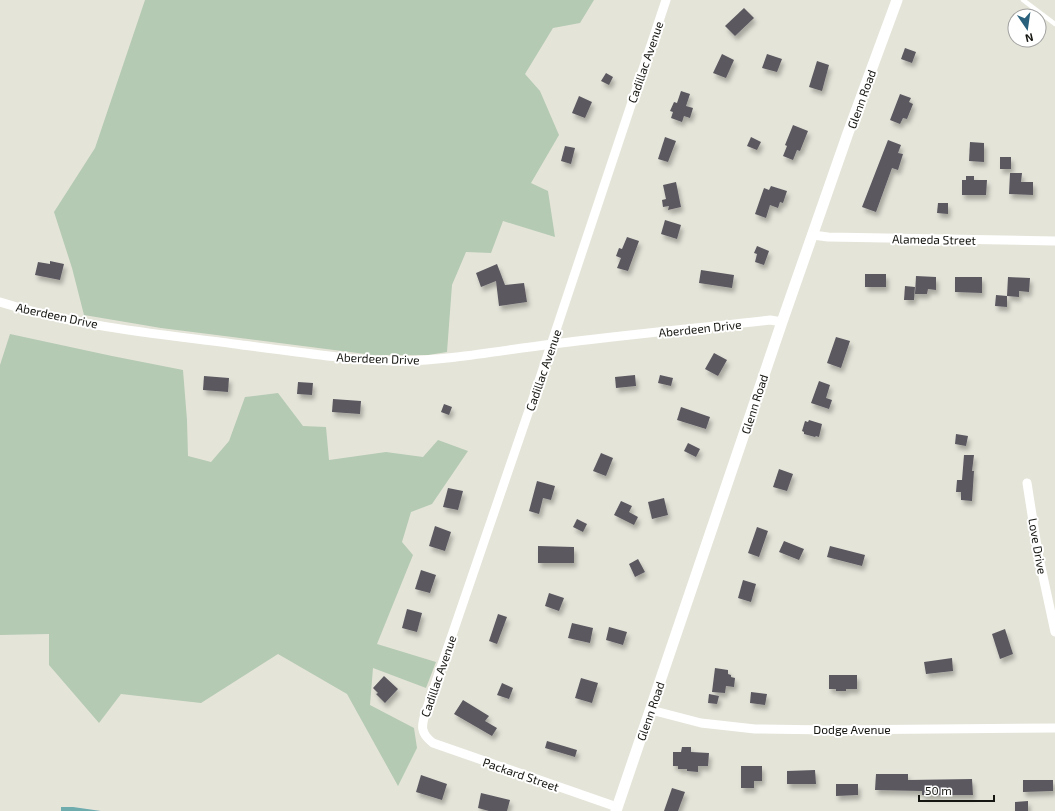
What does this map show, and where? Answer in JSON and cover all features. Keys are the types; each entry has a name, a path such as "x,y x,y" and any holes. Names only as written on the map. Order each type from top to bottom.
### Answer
{"street":[{"name":"Cadillac Avenue","path":"427,738 423,733 422,727 426,711 666,0"},
{"name":"Glenn Road","path":"617,809 782,322 848,133 897,0"},
{"name":"Alameda Street","path":"813,235 836,237 1055,241"},
{"name":"Aberdeen Drive","path":"0,302 99,325 160,335 352,358 400,361 763,321 782,322"},
{"name":"Love Drive","path":"1027,483 1038,553 1055,632"},
{"name":"Dodge Avenue","path":"651,710 701,723 755,729 820,730 1055,728"},
{"name":"Packard Street","path":"427,738 433,743 443,747 617,809"}],"lane":[{"path":"1023,0 1055,24"}],"green space":[{"path":"145,0 594,0 580,23 553,28 525,74 540,91 559,135 531,183 548,191 555,237 503,221 491,253 466,252 452,285 447,352 428,355 373,355 161,328 84,315 72,268 54,212 95,148"},
{"path":"10,334 183,370 188,456 211,462 229,441 245,397 278,393 303,426 326,427 329,460 386,452 423,457 438,440 468,451 432,504 411,512 402,542 413,555 377,644 436,662 426,688 373,668 370,705 414,728 417,748 398,786 347,694 278,654 201,703 121,694 99,723 49,665 49,634 0,635 0,365"}],"water":[{"path":"61,807 73,807 101,811 61,811"}],"building":[{"path":"744,8 754,18 735,36 725,26"},
{"path":"905,48 916,52 912,63 901,59"},
{"path":"722,54 734,60 726,78 713,73"},
{"path":"767,54 782,59 777,72 762,68"},
{"path":"817,61 829,65 822,91 809,87"},
{"path":"606,73 613,77 609,85 601,81"},
{"path":"681,91 690,94 686,106 693,108 690,118 684,116 682,122 671,118 673,112 670,111 674,102 677,103"},
{"path":"900,94 911,98 909,102 913,104 907,119 903,118 900,124 890,120"},
{"path":"579,96 592,102 585,118 572,113"},
{"path":"793,125 808,131 800,151 797,150 793,160 783,156 787,146 785,145"},
{"path":"665,137 676,141 668,162 658,159"},
{"path":"751,137 761,142 757,150 747,146"},
{"path":"888,140 901,145 898,153 903,154 898,170 892,168 876,212 862,207"},
{"path":"970,142 984,143 984,162 969,161"},
{"path":"565,146 575,148 571,164 561,161"},
{"path":"1000,157 1011,157 1011,169 1000,169"},
{"path":"1010,173 1022,173 1021,182 1033,182 1033,195 1009,194"},
{"path":"966,176 974,176 974,180 987,180 986,195 962,195 962,180 966,180"},
{"path":"676,182 681,207 668,210 669,206 663,207 662,200 666,199 663,185"},
{"path":"771,186 787,191 783,203 780,202 778,208 770,205 766,218 755,214 764,188 769,190"},
{"path":"938,203 948,203 948,214 937,213"},
{"path":"665,220 681,225 677,239 661,234"},
{"path":"627,237 639,241 628,271 617,268 621,258 616,256 619,248 622,249"},
{"path":"757,246 769,251 764,265 755,262 757,254 754,253"},
{"path":"50,261 64,264 60,280 35,275 38,262 50,264"},
{"path":"497,264 505,285 524,283 527,302 499,306 496,281 481,287 476,273"},
{"path":"701,270 734,275 732,288 699,283"},
{"path":"865,274 886,274 886,287 865,287"},
{"path":"916,276 936,277 936,290 928,289 927,294 915,294"},
{"path":"955,277 982,277 982,293 955,292"},
{"path":"1008,277 1030,278 1029,292 1019,291 1019,297 1007,296"},
{"path":"905,286 915,287 914,300 904,300"},
{"path":"996,295 1007,296 1007,307 995,306"},
{"path":"836,337 850,341 841,368 827,363"},
{"path":"714,353 727,360 718,376 705,369"},
{"path":"635,375 636,386 616,388 615,377"},
{"path":"660,375 673,378 671,386 658,383"},
{"path":"204,376 229,378 228,392 203,390"},
{"path":"819,381 830,385 826,398 832,400 829,409 811,403"},
{"path":"298,382 313,383 312,395 297,394"},
{"path":"333,399 361,401 360,414 332,412"},
{"path":"444,404 452,407 449,415 441,412"},
{"path":"681,407 710,417 706,429 677,420"},
{"path":"809,420 822,424 819,437 804,434 802,431 805,421 808,422"},
{"path":"956,434 968,436 966,446 955,444"},
{"path":"688,443 700,449 696,457 684,451"},
{"path":"601,453 613,458 606,476 593,471"},
{"path":"964,455 974,455 972,471 974,471 972,501 961,500 961,492 956,492 957,480 962,480"},
{"path":"779,469 793,474 787,491 773,487"},
{"path":"537,481 555,486 551,500 543,498 539,514 529,511"},
{"path":"448,488 463,491 458,510 443,507"},
{"path":"664,498 668,515 652,519 648,502"},
{"path":"621,501 632,506 629,512 638,517 634,525 614,515"},
{"path":"577,519 587,524 583,532 573,527"},
{"path":"435,526 451,532 445,551 429,546"},
{"path":"757,527 768,531 759,557 748,553"},
{"path":"784,541 804,549 799,560 779,552"},
{"path":"538,546 574,547 574,563 538,563"},
{"path":"830,546 865,555 862,566 827,557"},
{"path":"638,559 645,572 635,577 629,564"},
{"path":"421,570 436,575 430,593 415,589"},
{"path":"743,580 756,584 751,602 738,598"},
{"path":"549,593 564,598 559,611 545,606"},
{"path":"407,609 422,613 417,632 402,628"},
{"path":"498,614 507,617 497,644 489,641"},
{"path":"572,623 593,628 590,643 568,638"},
{"path":"609,627 627,632 623,645 606,640"},
{"path":"1005,629 1013,654 1000,659 992,634"},
{"path":"952,658 953,671 926,674 924,662"},
{"path":"715,668 728,670 728,674 735,678 734,687 726,686 725,693 712,692"},
{"path":"829,675 857,675 857,689 836,691 836,689 829,689"},
{"path":"384,676 398,689 385,703 376,694 378,693 373,688"},
{"path":"581,678 598,683 592,703 575,698"},
{"path":"502,683 513,688 509,699 497,695"},
{"path":"751,692 767,694 765,705 750,703"},
{"path":"709,694 719,696 717,704 708,703"},
{"path":"463,700 489,716 485,721 497,728 492,736 454,714"},
{"path":"547,741 577,750 575,757 545,748"},
{"path":"682,747 691,747 691,752 709,753 708,766 698,766 698,772 687,771 687,769 678,769 678,766 673,766 673,752 681,752"},
{"path":"741,766 762,766 762,781 754,781 754,788 741,788"},
{"path":"815,770 816,784 787,784 787,771"},
{"path":"876,774 908,774 908,780 972,779 973,795 922,795 922,791 875,790"},
{"path":"421,775 447,784 442,800 416,792"},
{"path":"1023,780 1053,780 1053,791 1023,792"},
{"path":"836,784 858,784 858,795 836,796"},
{"path":"672,788 685,792 678,811 664,811"},
{"path":"481,793 510,800 507,811 489,811 478,808"},
{"path":"1028,801 1028,811 1015,811 1015,802"}]}
